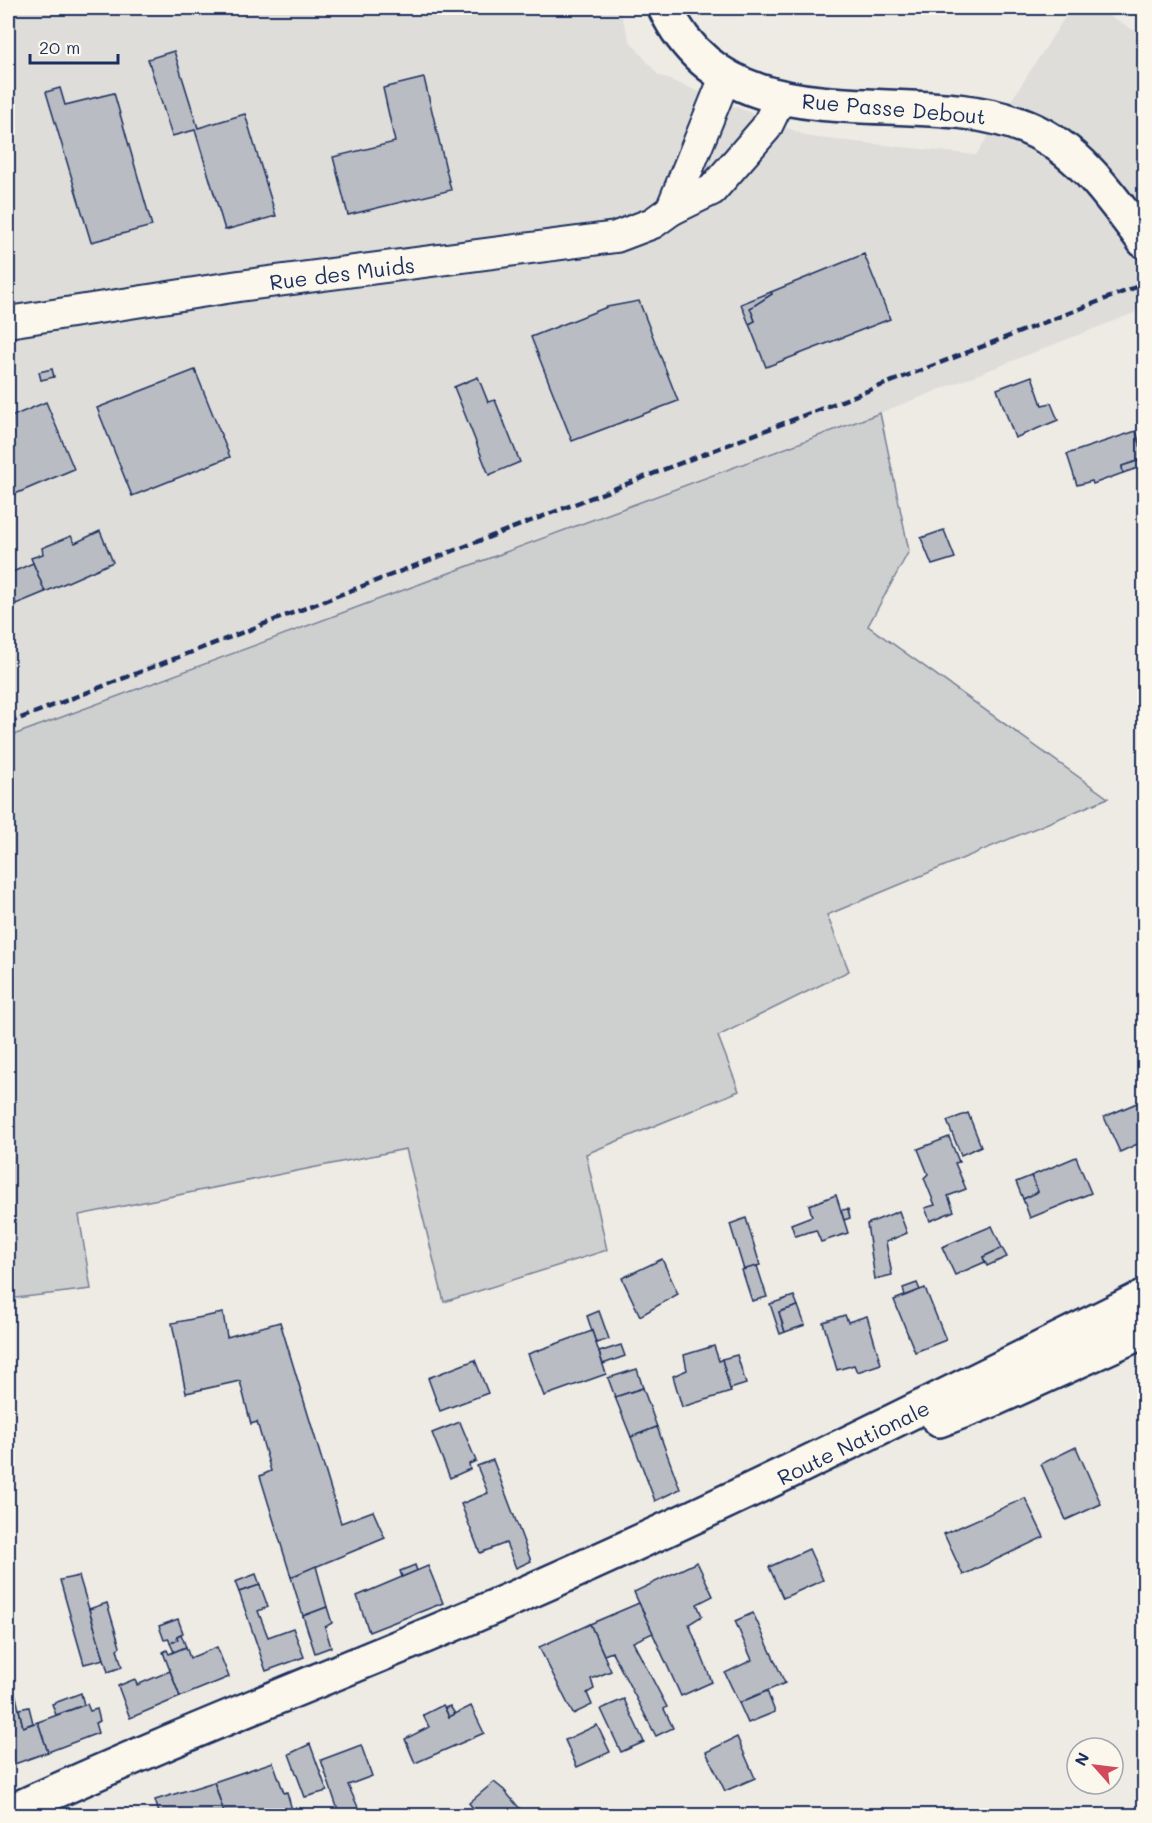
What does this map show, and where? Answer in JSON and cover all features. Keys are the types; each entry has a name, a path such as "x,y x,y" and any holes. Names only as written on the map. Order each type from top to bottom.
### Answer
{"main road":[{"name":"Rue Passe Debout","path":"665,8 672,22 701,57 726,75 781,97 852,107 964,111 988,114 1030,128 1076,158 1101,184 1144,241"},
{"name":"Route Nationale","path":"766,1485 1144,1297"},
{"name":"Route Nationale","path":"766,1485 992,1400 1144,1330"},
{"path":"8,1814 92,1774 477,1614 766,1485"}],"street":[{"path":"671,210 726,75"},
{"name":"Rue des Muids","path":"8,322 239,286 616,237 653,223 671,210 712,190 766,128 781,97"}],"shaded area":[{"path":"8,8 619,8 630,41 658,75 810,137 976,155 1071,8 1096,8 1144,36 1144,309 880,413 8,737"},
{"path":"880,413 909,551 868,626 1108,798 827,915 849,971 718,1036 739,1091 586,1154 607,1250 444,1302 406,1149 79,1215 91,1289 8,1299 8,737"}],"building":[{"path":"174,51 198,128 245,114 276,216 225,230 195,130 172,136 148,59"},
{"path":"424,78 451,190 348,215 333,157 395,142 383,88"},
{"path":"60,88 65,105 114,93 152,226 91,242 46,92"},
{"path":"864,254 890,319 766,367 749,324 755,321 750,308 772,294 771,292"},
{"path":"771,292 772,294 750,308 755,321 749,324 741,304"},
{"path":"639,301 678,401 572,441 531,337 607,307"},
{"path":"52,369 54,377 41,380 39,372"},
{"path":"195,370 230,457 132,496 97,408"},
{"path":"1032,376 1042,405 1051,403 1058,420 1015,438 997,389"},
{"path":"478,377 488,402 495,400 520,462 489,475 454,387"},
{"path":"46,402 74,469 8,497 8,418"},
{"path":"1136,431 1144,459 1122,466 1123,473 1093,484 1092,481 1077,485 1067,454"},
{"path":"1144,459 1144,466 1123,473 1122,466"},
{"path":"944,530 955,558 932,565 921,538"},
{"path":"100,531 113,562 45,592 31,558 43,554 42,548 71,536 75,543"},
{"path":"33,563 45,592 16,604 8,584 8,574"},
{"path":"1144,1100 1144,1141 1120,1152 1104,1117"},
{"path":"968,1113 981,1146 961,1155 947,1121"},
{"path":"949,1137 959,1162 955,1163 966,1189 948,1196 954,1211 930,1221 925,1208 935,1205 924,1178 928,1174 918,1149"},
{"path":"1076,1157 1091,1193 1030,1218 1023,1199 1038,1192 1031,1176"},
{"path":"1031,1176 1038,1192 1023,1199 1016,1182"},
{"path":"836,1195 848,1233 821,1242 816,1230 795,1236 791,1224 812,1216 809,1205"},
{"path":"848,1209 850,1218 844,1220 841,1210"},
{"path":"899,1211 907,1233 886,1242 892,1275 875,1279 867,1224"},
{"path":"746,1218 760,1265 744,1270 730,1224"},
{"path":"992,1226 1002,1248 983,1257 985,1262 955,1275 942,1247"},
{"path":"1002,1248 1007,1257 987,1266 983,1257"},
{"path":"662,1259 678,1294 640,1316 622,1278"},
{"path":"757,1266 767,1297 752,1301 742,1270"},
{"path":"917,1283 920,1290 905,1296 903,1288"},
{"path":"925,1288 946,1340 915,1352 894,1300"},
{"path":"794,1296 798,1306 779,1312 785,1332 780,1334 770,1304"},
{"path":"798,1306 805,1325 785,1332 779,1312"},
{"path":"599,1311 609,1339 596,1343 587,1316"},
{"path":"223,1313 227,1337 280,1322 341,1523 373,1511 385,1538 291,1577 260,1476 271,1471 257,1422 251,1424 240,1381 186,1393 172,1323"},
{"path":"845,1315 848,1322 867,1316 881,1364 857,1372 854,1365 837,1370 823,1322"},
{"path":"592,1331 606,1374 544,1396 528,1354"},
{"path":"621,1345 625,1356 603,1364 599,1352"},
{"path":"714,1346 719,1361 722,1359 731,1392 682,1407 673,1376 687,1370 684,1355"},
{"path":"737,1355 746,1384 730,1389 722,1359"},
{"path":"475,1360 488,1393 440,1411 428,1378"},
{"path":"637,1369 643,1388 615,1397 608,1378"},
{"path":"643,1388 657,1427 631,1437 615,1397"},
{"path":"460,1422 476,1461 469,1464 470,1469 450,1478 432,1433"},
{"path":"657,1427 680,1489 655,1501 631,1437"},
{"path":"1076,1447 1101,1504 1066,1520 1041,1464"},
{"path":"493,1460 531,1561 516,1568 506,1543 480,1553 461,1504 488,1493 477,1466"},
{"path":"1025,1498 1044,1537 963,1575 944,1534"},
{"path":"809,1549 823,1580 783,1598 769,1567"},
{"path":"697,1562 713,1596 697,1604 702,1616 689,1624 712,1682 681,1696 634,1592"},
{"path":"415,1565 417,1571 402,1577 400,1571"},
{"path":"316,1566 327,1607 303,1616 291,1577"},
{"path":"428,1566 443,1603 369,1632 357,1596"},
{"path":"256,1574 260,1585 239,1592 235,1582"},
{"path":"79,1576 104,1659 84,1664 60,1580"},
{"path":"260,1585 268,1607 258,1611 268,1637 293,1628 304,1657 266,1671 239,1592"},
{"path":"107,1603 120,1647 117,1649 122,1667 108,1672 89,1609"},
{"path":"639,1603 653,1633 633,1642 667,1707 664,1709 673,1728 656,1736 612,1652 604,1655 590,1624"},
{"path":"327,1607 332,1623 325,1627 331,1647 315,1653 303,1616"},
{"path":"753,1613 785,1683 739,1703 725,1673 752,1660 735,1621"},
{"path":"178,1619 183,1633 177,1636 178,1640 170,1643 169,1639 164,1640 159,1626"},
{"path":"590,1624 611,1671 591,1679 594,1689 587,1693 592,1705 573,1714 539,1647"},
{"path":"8,1632 14,1659 8,1662"},
{"path":"181,1634 186,1647 174,1652 170,1643 178,1640 177,1636"},
{"path":"186,1647 190,1658 217,1647 229,1677 180,1697 163,1652 167,1650 169,1654"},
{"path":"8,1662 23,1727 38,1722 48,1752 9,1766 8,1761"},
{"path":"170,1671 180,1697 130,1718 118,1686 135,1679 137,1685"},
{"path":"767,1691 775,1712 748,1723 739,1703"},
{"path":"81,1693 84,1705 56,1715 52,1704"},
{"path":"624,1699 644,1742 621,1752 601,1709"},
{"path":"87,1704 90,1711 97,1709 100,1721 95,1723 98,1733 48,1752 38,1722"},
{"path":"443,1705 449,1717 471,1706 484,1733 415,1763 405,1739 429,1727 423,1715"},
{"path":"450,1706 455,1714 449,1717 445,1708"},
{"path":"29,1707 33,1723 23,1727 19,1709"},
{"path":"597,1725 610,1752 577,1767 565,1740"},
{"path":"737,1737 755,1778 725,1791 706,1752"},
{"path":"310,1744 327,1791 305,1797 289,1754"},
{"path":"361,1745 372,1776 348,1785 362,1816 340,1816 321,1760"},
{"path":"273,1762 284,1793 287,1792 292,1810 275,1816 225,1816 214,1782"},
{"path":"214,1782 225,1816 160,1816 155,1800"},
{"path":"494,1782 526,1816 479,1816 469,1803"}],"railway":[{"path":"8,723 1144,284"}]}
